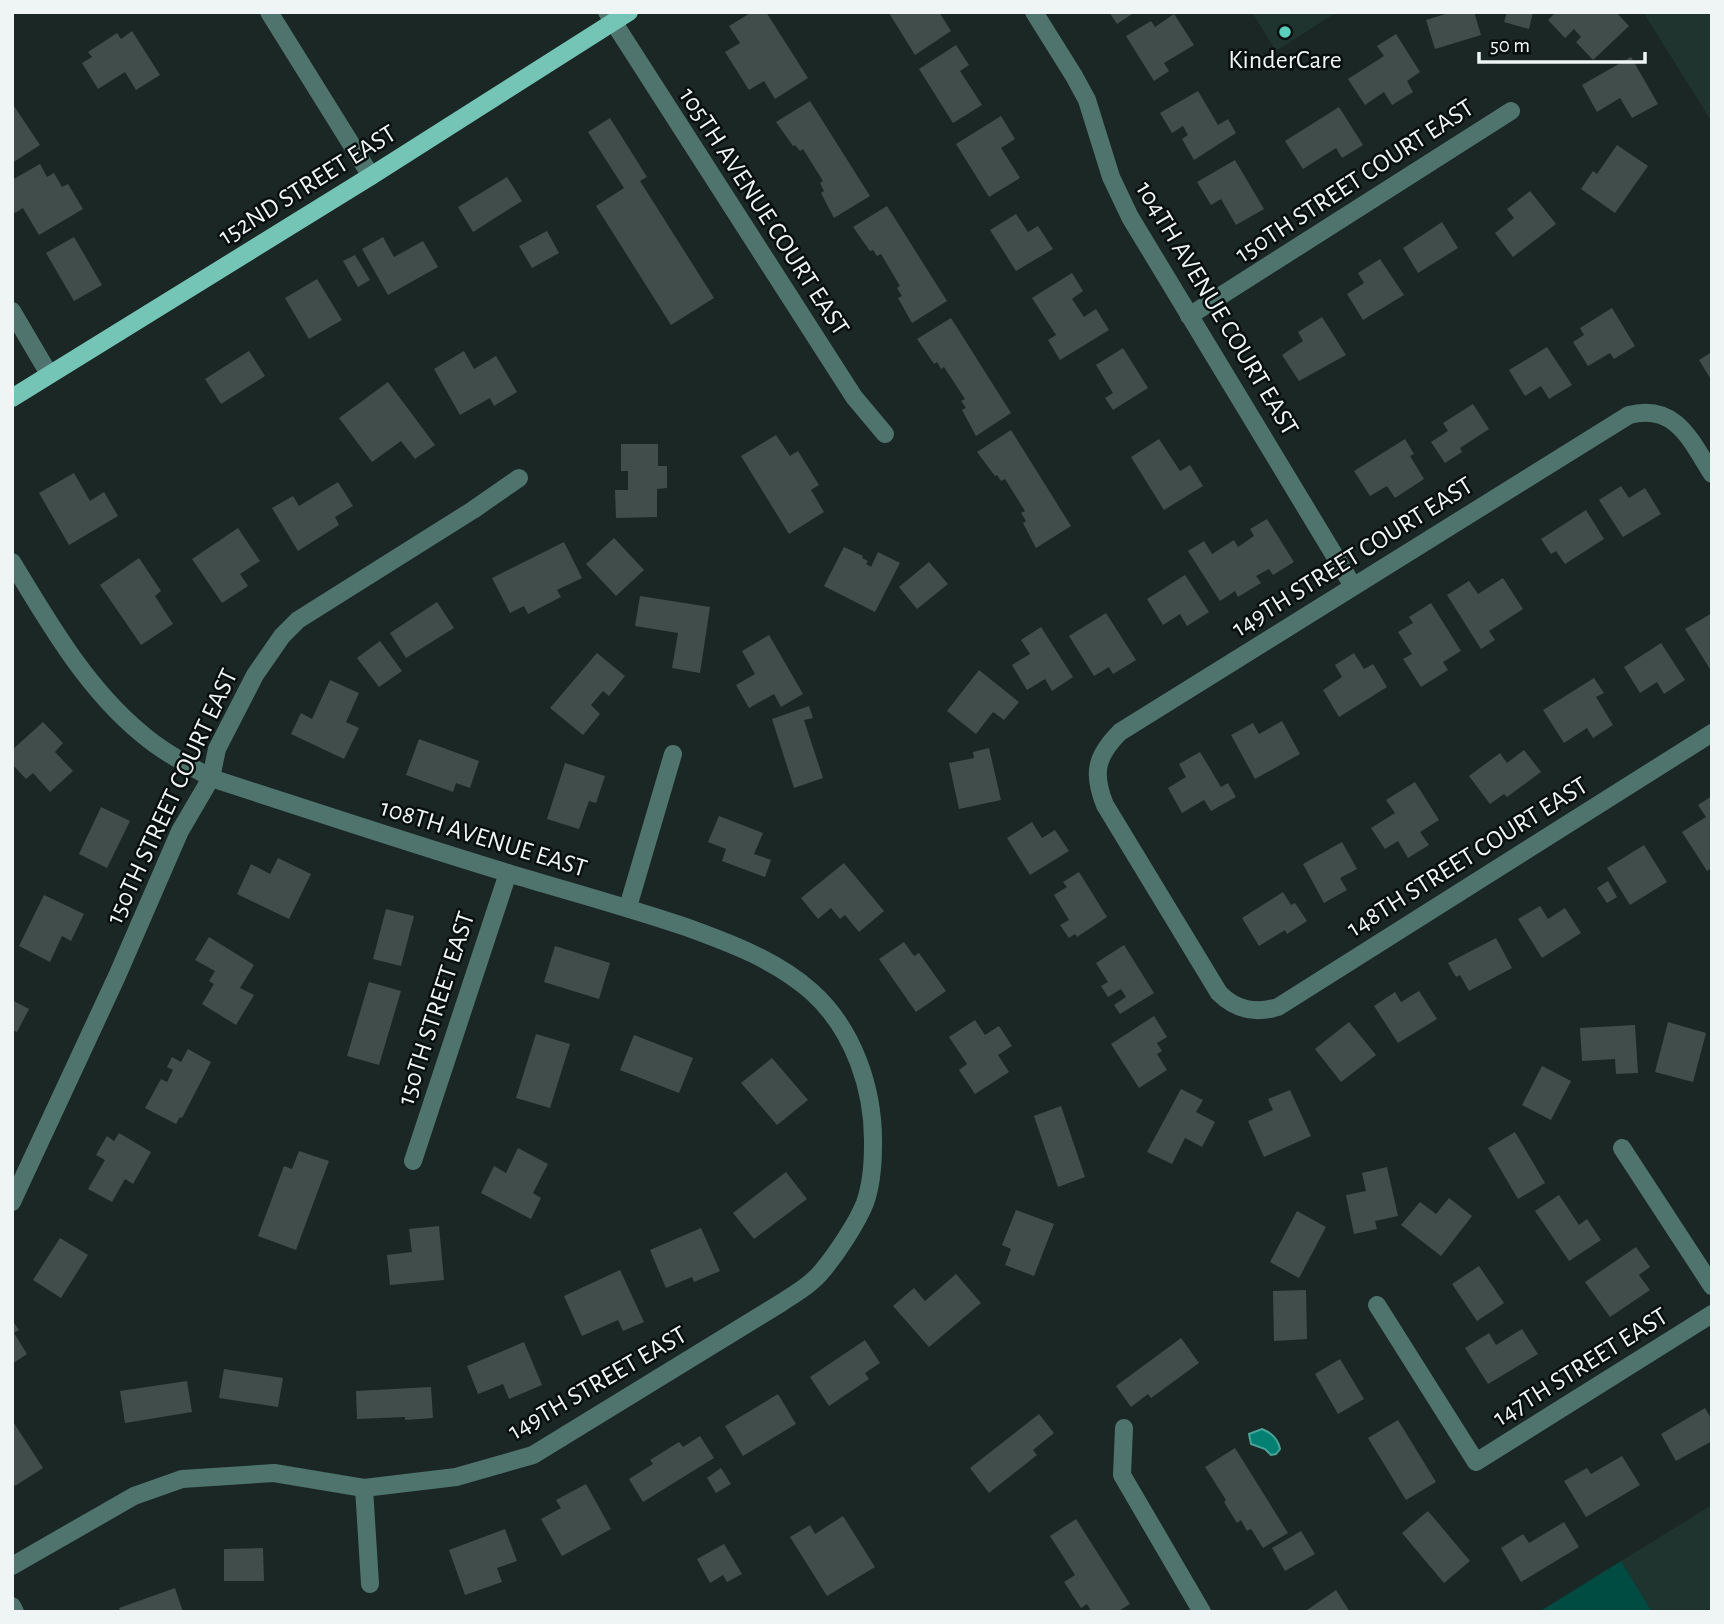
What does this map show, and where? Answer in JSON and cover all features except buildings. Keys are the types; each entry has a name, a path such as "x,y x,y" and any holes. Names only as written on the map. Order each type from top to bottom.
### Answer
{"main road":[{"name":"152ND STREET EAST","path":"12,398 371,176 610,17 629,12"}],"street":[{"path":"269,12 371,176"},
{"name":"104TH AVENUE COURT EAST","path":"1034,12 1087,100 1111,177 1130,217 1353,586"},
{"name":"105TH AVENUE COURT EAST","path":"610,17 854,397 885,434"},
{"name":"150TH STREET COURT EAST","path":"1189,316 1511,111"},
{"path":"12,311 49,374"},
{"name":"149TH STREET COURT EAST","path":"1246,1010 1235,1006 1219,993 1104,806 1098,788 1098,765 1107,744 1120,732 1629,415 1650,412 1663,415 1684,430 1712,474"},
{"name":"150TH STREET COURT EAST","path":"12,1202 111,989 180,831 211,778 217,749 255,675 282,636 298,621 519,478"},
{"name":"108TH AVENUE EAST","path":"12,562 56,634 104,697 142,734 170,755 211,778 508,873 628,907 744,948 813,992 846,1035 860,1065 873,1123 873,1153 868,1190"},
{"name":"148TH STREET COURT EAST","path":"1246,1010 1278,1007 1712,733"},
{"path":"628,907 673,754"},
{"name":"150TH STREET EAST","path":"413,1161 508,873"},
{"path":"1622,1148 1712,1286"},
{"name":"149TH STREET EAST","path":"12,1566 134,1496 182,1479 274,1473 364,1488 456,1477 533,1455 803,1288 823,1270 850,1230 865,1202 868,1190"},
{"name":"147TH STREET EAST","path":"1377,1305 1476,1462 1712,1314"},
{"path":"1124,1428 1122,1475 1202,1612"},
{"path":"364,1488 370,1584"},
{"path":"12,1606 15,1612"}],"shaded area":[{"name":"KinderCare","path":"1252,12 1337,12 1276,51"},
{"path":"1643,12 1712,12 1712,122"},
{"path":"1262,1429 1272,1434 1278,1442 1280,1449 1276,1454 1271,1455 1265,1449 1251,1444 1249,1434"},
{"path":"1712,1505 1712,1612 1652,1612 1621,1561"},
{"path":"1621,1561 1652,1612 1539,1612"}],"place":[{"name":"KinderCare","path":"1285,32"}]}
